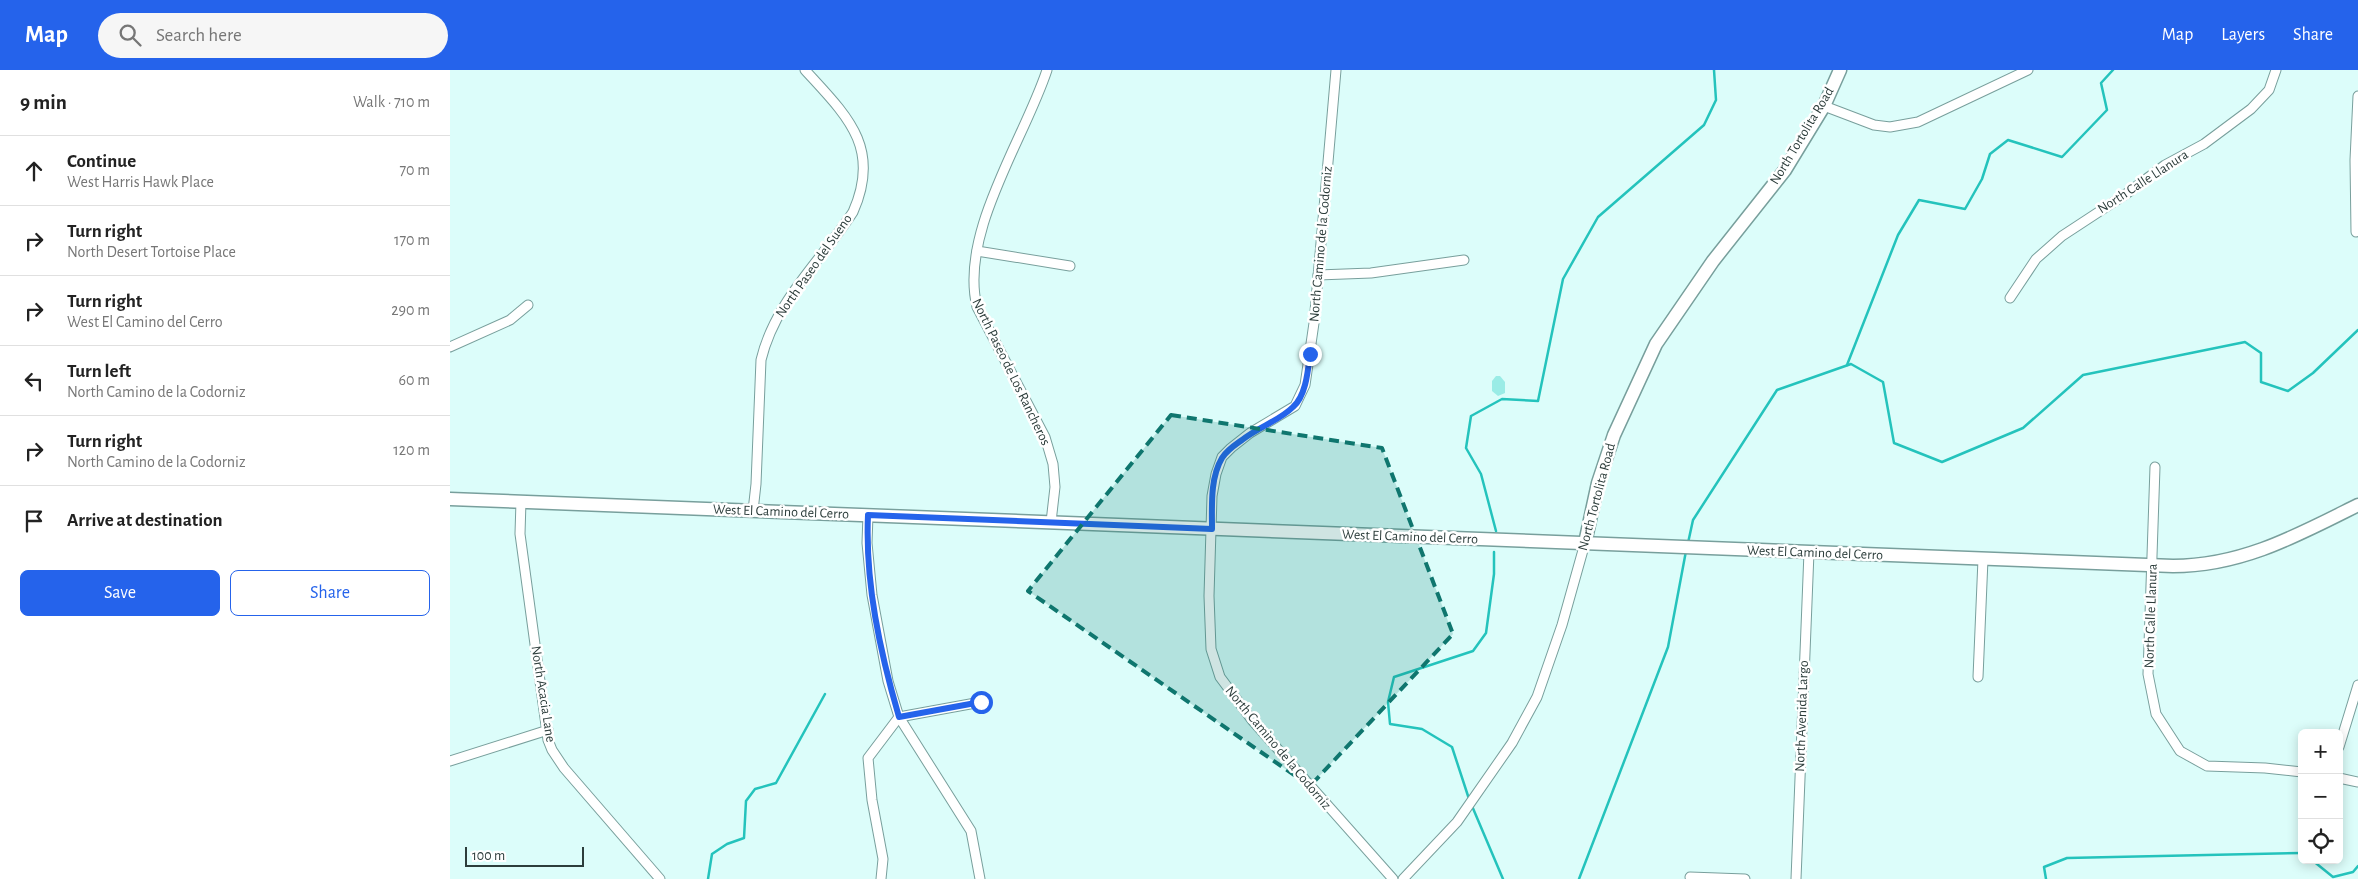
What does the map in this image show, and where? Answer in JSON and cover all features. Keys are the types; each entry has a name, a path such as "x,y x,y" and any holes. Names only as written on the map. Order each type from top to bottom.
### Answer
{"street":[{"name":"North Paseo del Sueno","path":"753,511 756,484 761,360 766,340 786,302 853,212 860,196 865,172 857,135 846,115 805,70"},
{"name":"North Paseo de Los Rancheros","path":"1047,70 984,222 973,271 973,291 977,307 1045,437 1053,464 1055,487 1051,522"},
{"name":"North Camino de la Codorniz","path":"1336,70 1318,275 1306,385 1295,406 1250,433 1222,457 1216,474 1212,496 1211,650 1220,676 1263,733 1393,879"},
{"name":"North Tortolita Road","path":"1403,879 1457,822 1517,736 1537,697 1562,625 1585,544 1598,483 1616,430 1656,344 1713,261 1785,170 1824,106 1840,70"},
{"path":"1824,106 1874,125 1890,127 1918,122 2028,70"},
{"name":"North Calle Llanura","path":"2010,298 2036,259 2062,236 2126,194 2165,165 2204,144 2251,109 2269,90 2276,70"},
{"path":"2356,232 2358,96"},
{"path":"977,251 1070,266"},
{"path":"1318,275 1371,273 1464,260"},
{"path":"450,347 510,320 528,305"},
{"name":"North Calle Llanura","path":"2155,467 2148,674 2156,714 2180,751 2207,766 2265,768 2298,772"},
{"name":"West El Camino del Cerro","path":"450,499 2152,566 2198,566 2246,556 2286,541 2358,505"},
{"name":"North Acacia Lane","path":"521,501 520,534 548,740 564,768 660,879"},
{"path":"868,515 867,544 872,594 888,681 899,717 971,831 980,879"},
{"name":"North Avenida Largo","path":"1796,879 1809,552"},
{"path":"1978,677 1983,559"},
{"path":"2343,734 2358,685"},
{"path":"881,879 883,859 872,800 868,758 899,717 981,702"},
{"path":"450,761 548,730"},
{"path":"2343,779 2358,782"},
{"path":"1690,877 1745,879"}],"highlighted area":[{"path":"1171,415 1382,448 1453,634 1310,786 1028,591"}],"shaded area":[{"path":"1496,376 1500,376 1505,382 1505,393 1498,396 1492,391 1492,381"}],"waterway":[{"path":"1496,531 1481,474 1466,448 1471,416 1502,399 1538,401 1563,279 1598,217 1704,125 1716,100 1714,70"},
{"path":"1847,365 1898,235 1919,200 1965,209 1982,179 1990,154 2008,140 2062,157 2107,110 2101,83 2113,70"},
{"path":"1688,543 1693,520 1777,390 1851,364 1883,382 1894,443 1942,462 2023,428 2083,375 2245,342 2261,353 2261,382 2288,391 2313,373 2358,330"},
{"path":"1579,879 1668,647 1686,551"},
{"path":"1469,799 1452,747 1422,729 1390,724 1388,702 1394,677 1473,651 1486,633 1494,574 1494,552"},
{"path":"708,879 712,854 727,844 744,838 746,801 755,789 776,783 825,694"},
{"path":"1472,806 1503,879"},
{"path":"2046,879 2044,867 2067,858 2298,853"},
{"path":"2317,864 2333,877 2353,872 2358,866"}],"route":[{"path":"981,702 899,717 888,681 872,594 867,544 868,515 1212,529 1212,496 1216,474 1222,457 1250,433 1295,406 1306,385 1310,354"}]}
